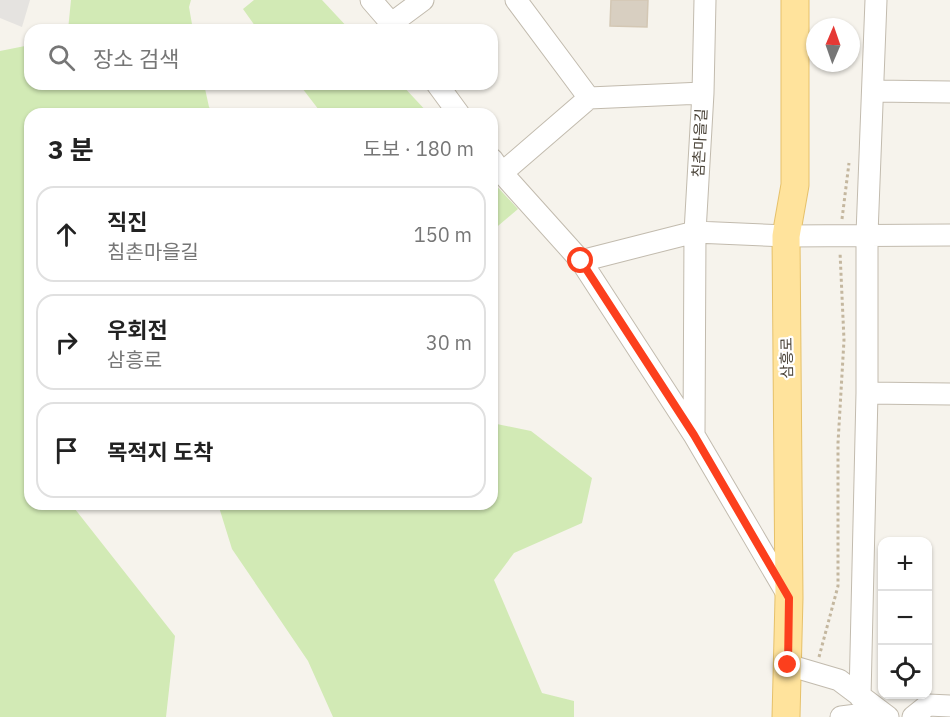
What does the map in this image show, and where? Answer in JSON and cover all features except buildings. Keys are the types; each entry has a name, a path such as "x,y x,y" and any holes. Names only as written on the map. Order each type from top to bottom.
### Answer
{"main road":[{"name":"삼흥로","path":"786,717 789,598 786,236 795,185 795,0"}],"street":[{"path":"371,0 393,24"},
{"path":"397,24 423,0"},
{"path":"498,165 589,98 516,0"},
{"path":"703,93 705,0"},
{"path":"860,697 867,393 867,234 876,0"},
{"path":"441,90 455,108"},
{"path":"874,91 950,92"},
{"name":"침촌마을길","path":"589,98 703,93 695,232 694,435"},
{"path":"498,167 581,261 694,435 789,598"},
{"path":"581,261 695,232 786,236 950,235"},
{"path":"867,393 950,394"},
{"path":"788,665 839,680 885,714"},
{"path":"914,717 928,705 950,706"},
{"path":"841,717 885,714"}],"path":[{"path":"815,673 838,586 838,443 844,340 840,236"}],"green space":[{"path":"71,0 191,0 189,7 192,24 69,24"},
{"path":"254,0 322,0 344,24 254,24 243,9"},
{"path":"24,46 24,90 205,90 210,108 24,108 24,510 76,510 175,636 166,717 0,717 0,51"},
{"path":"304,90 407,90 423,108 317,108"},
{"path":"498,187 518,209 498,226"},
{"path":"498,424 531,431 592,478 582,523 514,553 494,580 542,693 574,701 574,717 333,717 308,661 232,549 220,510 498,510"}],"shaded area":[{"path":"0,0 30,0 22,27 0,18"}],"route":[{"path":"581,261 694,435 789,598 788,665"}]}
